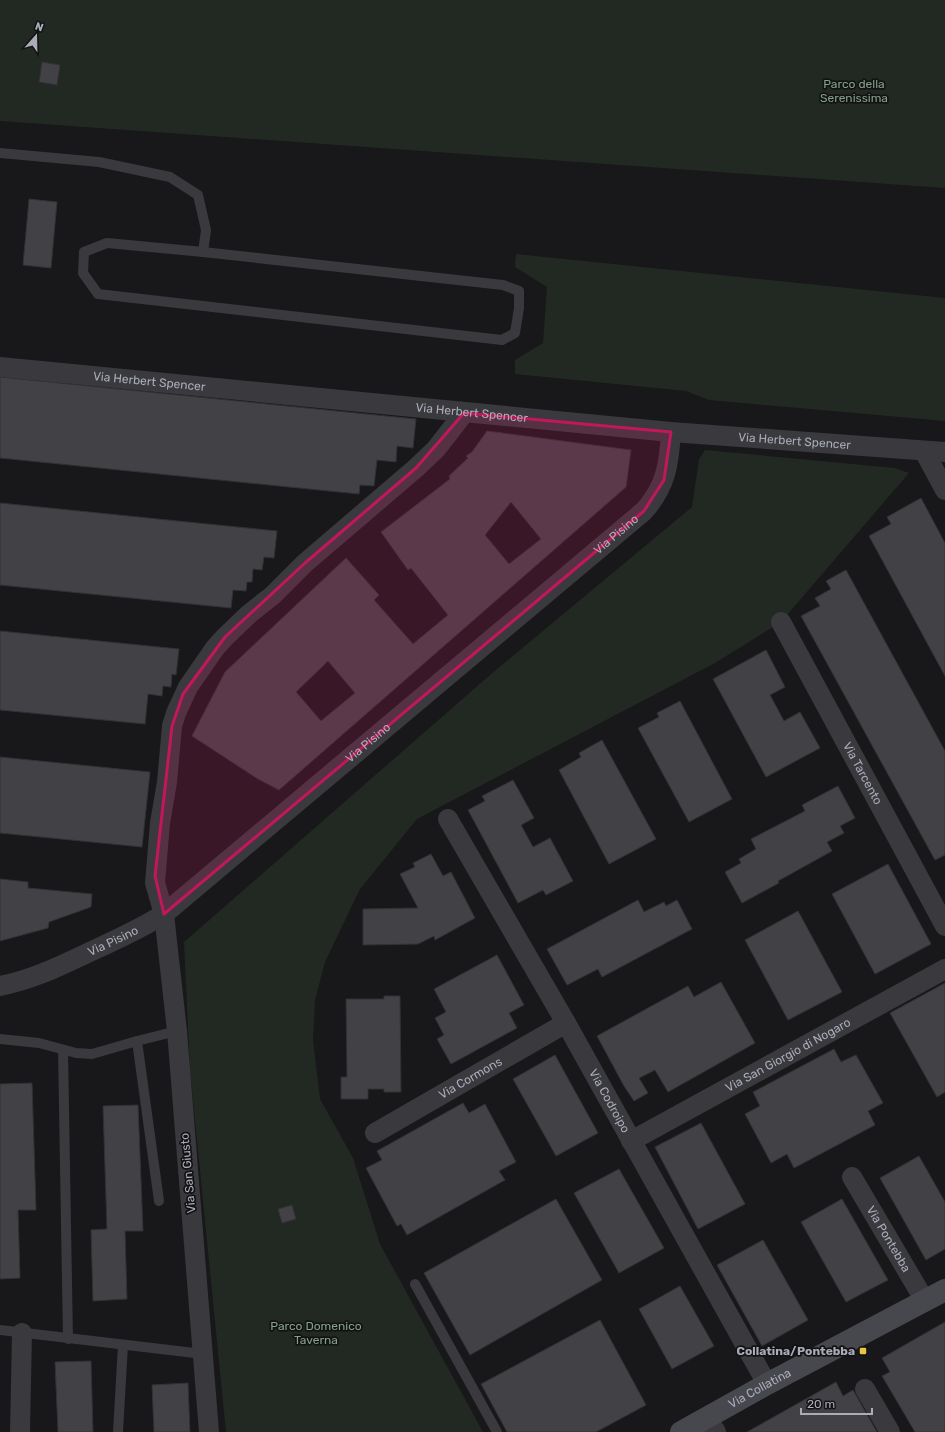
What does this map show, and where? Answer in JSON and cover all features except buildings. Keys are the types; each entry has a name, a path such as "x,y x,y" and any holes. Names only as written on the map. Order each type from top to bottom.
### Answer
{"street":[{"name":"Via Herbert Spencer","path":"0,367 671,432 945,452"},
{"name":"Via San Giusto","path":"209,1432 177,1031 164,914 155,883 155,866 172,726 183,694 205,660 225,637 274,595 305,563 416,468 436,449 464,413"},
{"name":"Via Pisino","path":"0,986 31,979 61,966 148,924 164,914 640,515 655,497 664,480 668,464 671,432"},
{"path":"924,451 945,490"},
{"name":"Via Tarcento","path":"781,622 945,926"},
{"name":"Via Codroipo","path":"448,819 566,1023 767,1384"},
{"name":"Via San Giorgio di Nogaro","path":"631,1141 945,969"},
{"name":"Via Cormons","path":"375,1133 566,1023"},
{"name":"Via Pontebba","path":"852,1177 925,1301"},
{"name":"Via Collatina","path":"681,1432 712,1425 767,1384 945,1290"},
{"path":"20,1432 22,1333"},
{"path":"865,1389 890,1432"}],"lane":[{"path":"0,153 99,162 170,177 198,195 206,230 203,252"},
{"path":"107,243 203,252 504,285 519,291 519,308 515,333 502,340 98,294 83,273 84,252 107,243"},
{"path":"0,1038 39,1044 84,1054 98,1053 137,1040 177,1031"},
{"path":"137,1040 159,1201"},
{"path":"63,1050 68,1339"},
{"path":"415,1284 497,1432"},
{"path":"0,1330 203,1354"},
{"path":"118,1432 123,1345"}],"highlighted area":[{"path":"464,413 671,432 664,480 644,511 164,914 155,876 172,726 183,694 225,637 305,563 416,468"}],"green space":[{"name":"Parco della Serenissima","path":"0,0 945,0 945,188 0,121"},
{"path":"516,254 945,298 945,421 709,400 686,391 515,374 515,360 543,343 547,287 515,267"},
{"name":"Parco Domenico Taverna","path":"705,450 895,468 909,473 781,622 715,663 417,819 360,889 325,962 315,1000 313,1040 320,1099 353,1158 380,1244 483,1432 226,1432 190,1070 184,942 490,675 692,507 699,459"}],"place":[{"name":"Collatina/Pontebba","path":"863,1351"}]}
